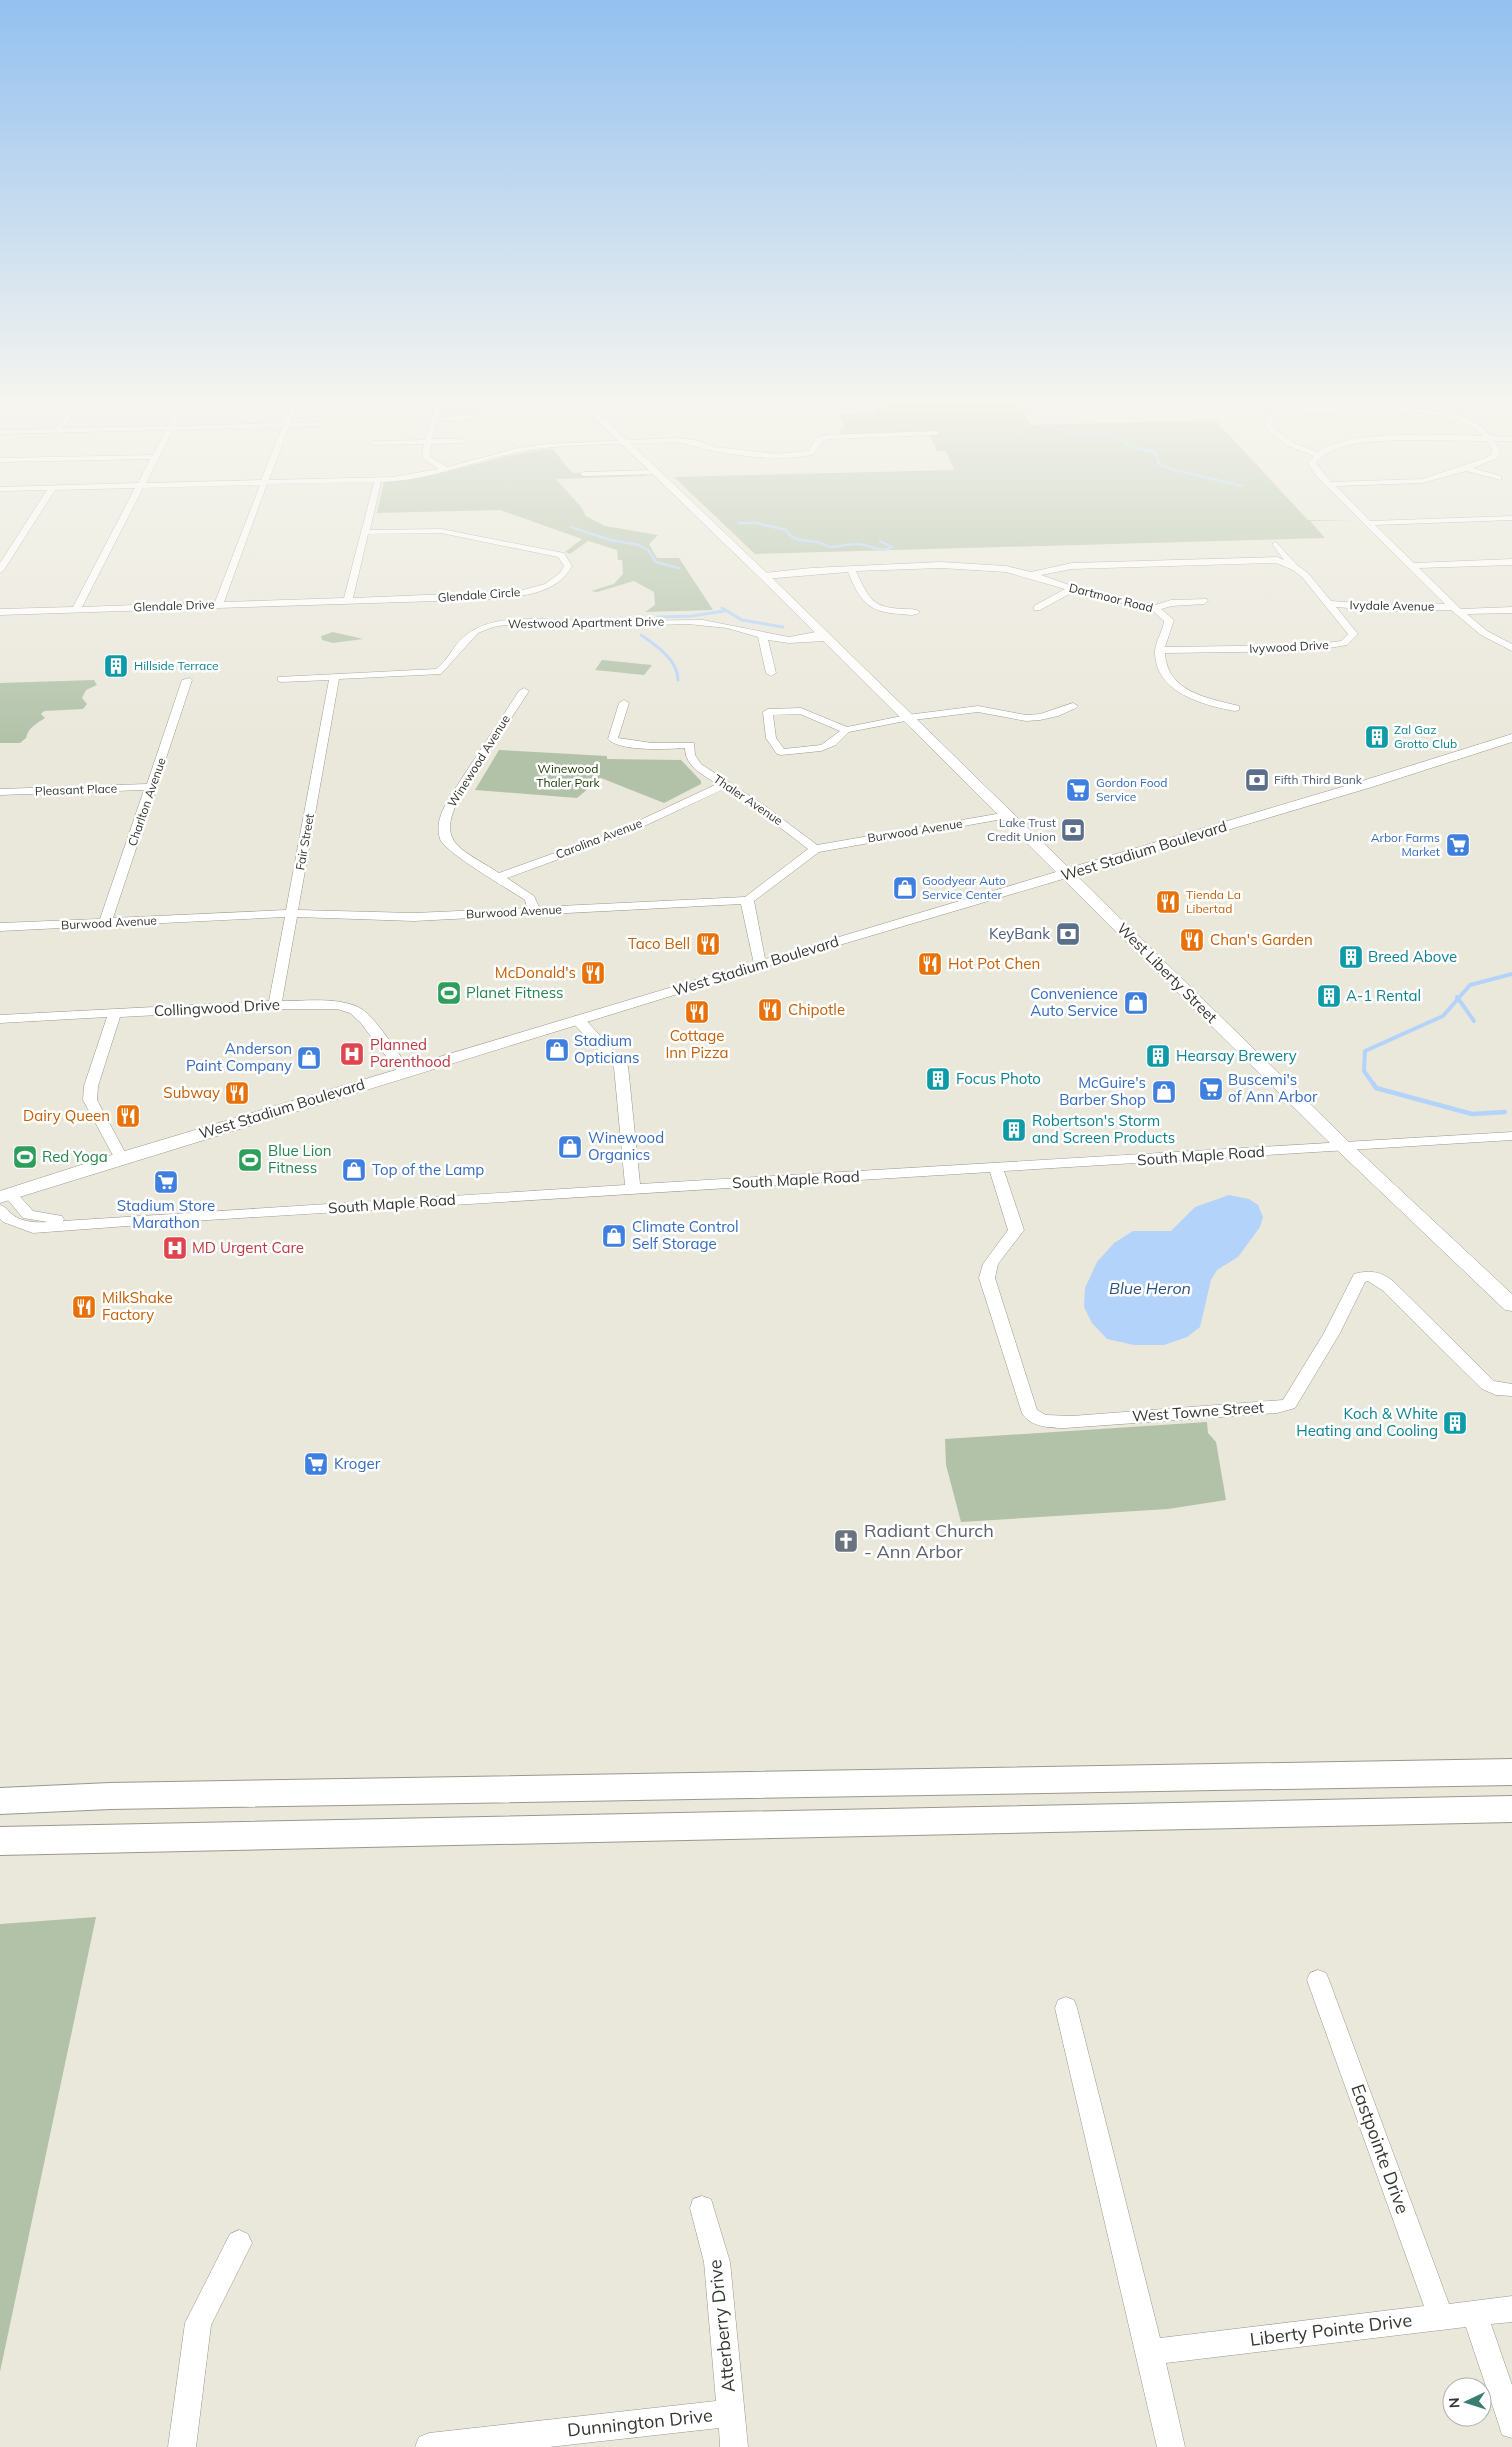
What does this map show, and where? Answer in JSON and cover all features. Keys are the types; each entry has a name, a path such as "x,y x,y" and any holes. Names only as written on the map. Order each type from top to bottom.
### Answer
{"highway":[{"path":"0,1801 110,1796 805,1782 1512,1772"},
{"path":"0,1796 34,1799"},
{"path":"0,1841 371,1831 1512,1810"}],"main road":[{"name":"West Liberty Street","path":"699,513 1343,1146 1512,1306"},
{"name":"West Stadium Boulevard","path":"5,1196 121,1158 760,964 1067,874 1512,738"}],"street":[{"path":"0,570 36,513"},
{"path":"76,610 126,513"},
{"path":"218,605 253,513"},
{"path":"348,600 370,513"},
{"path":"1360,513 1456,610 1484,633 1512,648"},
{"path":"1369,522 1512,518"},
{"name":"Glendale Circle","path":"348,600 518,594 556,582 565,574 568,566 561,555 459,533 429,530 366,532"},
{"name":"Ivywood Drive","path":"1276,544 1294,567"},
{"name":"Ivywood Drive","path":"1031,574 1091,564 1277,560 1294,567 1305,575 1353,634 1344,643 1312,648 1160,650"},
{"path":"1413,566 1512,562"},
{"name":"Dartmoor Road","path":"764,576 851,570 972,566 1031,574 1072,589 1154,608 1164,613 1169,620 1169,628 1160,650"},
{"path":"851,570 860,592 876,607 897,612 916,612"},
{"path":"1037,608 1072,589"},
{"name":"Glendale Drive","path":"0,612 348,600"},
{"path":"1154,608 1170,603 1204,601"},
{"name":"Ivydale Avenue","path":"1330,604 1388,608 1512,610"},
{"name":"Westwood Apartment Drive","path":"281,679 438,672 442,670 471,635 481,628 500,624 696,622 736,626 762,635 789,640 823,636"},
{"path":"762,635 772,673"},
{"path":"1160,650 1161,662 1170,682 1185,693 1202,700 1236,708"},
{"name":"Fair Street","path":"275,1005 334,678"},
{"name":"Charlton Avenue","path":"105,923 187,680"},
{"name":"Winewood Avenue","path":"524,691 456,795 446,814 444,827 446,840 460,852 530,898 534,910"},
{"name":"Thaler Avenue","path":"624,703 613,739 617,742 652,746 690,746 690,755 697,766 764,810 815,849"},
{"path":"846,730 838,741 830,746 781,752 771,738 768,712 801,711 846,730 978,709 1026,718 1040,717 1054,714 1072,706"},
{"name":"Carolina Avenue","path":"499,877 623,832 724,785"},
{"name":"Pleasant Place","path":"0,792 152,787"},
{"name":"Burwood Avenue","path":"0,927 291,914 332,913 405,917 748,900 815,849 1008,815"},
{"path":"748,900 747,905 760,964"},
{"name":"Collingwood Drive","path":"0,1020 275,1005 337,1005 355,1010 365,1019 405,1072"},
{"path":"115,1013 91,1086 90,1100 121,1158"},
{"path":"578,1020 621,1066 633,1189"},
{"name":"South Maple Road","path":"0,1210 8,1219 33,1228 56,1228 80,1223 1512,1136"},
{"name":"West Towne Street","path":"996,1168 1016,1230 1013,1237 987,1269 987,1278 1030,1412 1036,1418 1054,1422 1078,1421 1277,1407 1289,1404 1332,1333 1359,1278 1368,1275 1379,1278 1488,1385 1496,1389 1512,1390"},
{"name":"South Maple Road","path":"5,1196 28,1216 80,1223"},
{"name":"Eastpointe Drive","path":"1318,1980 1441,2317"},
{"path":"1066,2008 1150,2352 1171,2447"},
{"name":"Atterberry Drive","path":"702,2208 717,2262 734,2447"},
{"path":"182,2447 198,2323 239,2243"},
{"name":"Liberty Pointe Drive","path":"1150,2352 1512,2309"},
{"path":"1475,2314 1512,2425"},
{"name":"Dunnington Drive","path":"429,2447 731,2414"}],"green space":[{"path":"509,513 585,513 586,516 605,526 658,535 649,544 657,558 679,558 713,610 645,612 655,605 654,592 634,581 597,592 591,591 614,584 623,574 622,560 618,560 617,550 588,541 570,554 565,552 582,539"},
{"path":"712,513 1302,513 1308,520 1356,520 1310,521 1325,538 755,554"},
{"path":"333,632 363,639 333,643 322,640 321,636"},
{"path":"602,660 652,665 644,675 595,670"},
{"path":"94,680 97,685 86,690 82,698 87,704 83,709 44,711 41,714 45,718 33,726 26,738 20,743 0,743 0,683"},
{"name":"Winewood Thaler Park","path":"499,750 607,756 607,759 681,760 701,781 701,784 664,803 601,778 577,798 475,790"},
{"path":"1207,1422 1208,1433 1216,1442 1226,1500 1168,1509 961,1522 946,1465 945,1439"},
{"path":"96,1917 0,2372 0,1924"}],"water":[{"name":"Blue Heron","path":"1229,1195 1249,1199 1258,1205 1263,1217 1260,1227 1238,1257 1217,1270 1211,1280 1200,1327 1187,1337 1164,1345 1134,1345 1107,1339 1092,1323 1084,1307 1085,1288 1097,1262 1114,1243 1133,1231 1171,1231 1195,1207"}],"waterway":[{"path":"739,523 756,523 786,530 796,539 817,542 830,547 855,544 884,550 892,547 880,541"},
{"path":"571,527 610,540 639,545 648,550 656,562 679,568"},
{"path":"722,608 742,620 783,627"},
{"path":"658,617 692,616 724,611"},
{"path":"641,635 659,648 670,660 677,673 678,680"},
{"path":"1458,999 1470,985 1512,974"},
{"path":"1374,1085 1364,1071 1365,1051 1443,1016 1458,999"},
{"path":"1458,999 1474,1021"},
{"path":"1373,1083 1376,1088 1472,1114 1505,1112"}],"place":[{"name":"Hillside Terrace","path":"116,666"},
{"name":"Zal Gaz Grotto Club","path":"1377,737"},
{"name":"Fifth Third Bank","path":"1257,780"},
{"name":"Gordon Food Service","path":"1078,790"},
{"name":"Lake Trust Credit Union","path":"1073,830"},
{"name":"Arbor Farms Market","path":"1458,845"},
{"name":"Goodyear Auto Service Center","path":"905,888"},
{"name":"Tienda La Libertad","path":"1168,902"},
{"name":"KeyBank","path":"1068,934"},
{"name":"Chan's Garden","path":"1192,940"},
{"name":"Taco Bell","path":"708,944"},
{"name":"Breed Above","path":"1351,957"},
{"name":"Hot Pot Chen","path":"930,964"},
{"name":"McDonald's","path":"593,973"},
{"name":"Planet Fitness","path":"449,993"},
{"name":"A-1 Rental","path":"1329,996"},
{"name":"Convenience Auto Service","path":"1136,1003"},
{"name":"Chipotle","path":"770,1010"},
{"name":"Cottage Inn Pizza","path":"697,1012"},
{"name":"Stadium Opticians","path":"557,1050"},
{"name":"Planned Parenthood","path":"352,1054"},
{"name":"Hearsay Brewery","path":"1158,1056"},
{"name":"Anderson Paint Company","path":"309,1058"},
{"name":"Focus Photo","path":"938,1079"},
{"name":"Buscemi's of Ann Arbor","path":"1211,1089"},
{"name":"McGuire's Barber Shop","path":"1164,1092"},
{"name":"Subway","path":"237,1093"},
{"name":"Dairy Queen","path":"128,1116"},
{"name":"Robertson's Storm and Screen Products","path":"1014,1130"},
{"name":"Winewood Organics","path":"570,1147"},
{"name":"Red Yoga","path":"25,1157"},
{"name":"Blue Lion Fitness","path":"250,1160"},
{"name":"Top of the Lamp","path":"354,1170"},
{"name":"Stadium Store Marathon","path":"166,1182"},
{"name":"Climate Control Self Storage","path":"614,1236"},
{"name":"MD Urgent Care","path":"175,1248"},
{"name":"MilkShake Factory","path":"84,1307"},
{"name":"Koch & White Heating and Cooling","path":"1455,1423"},
{"name":"Kroger","path":"316,1464"},
{"name":"Radiant Church - Ann Arbor","path":"846,1541"}]}
